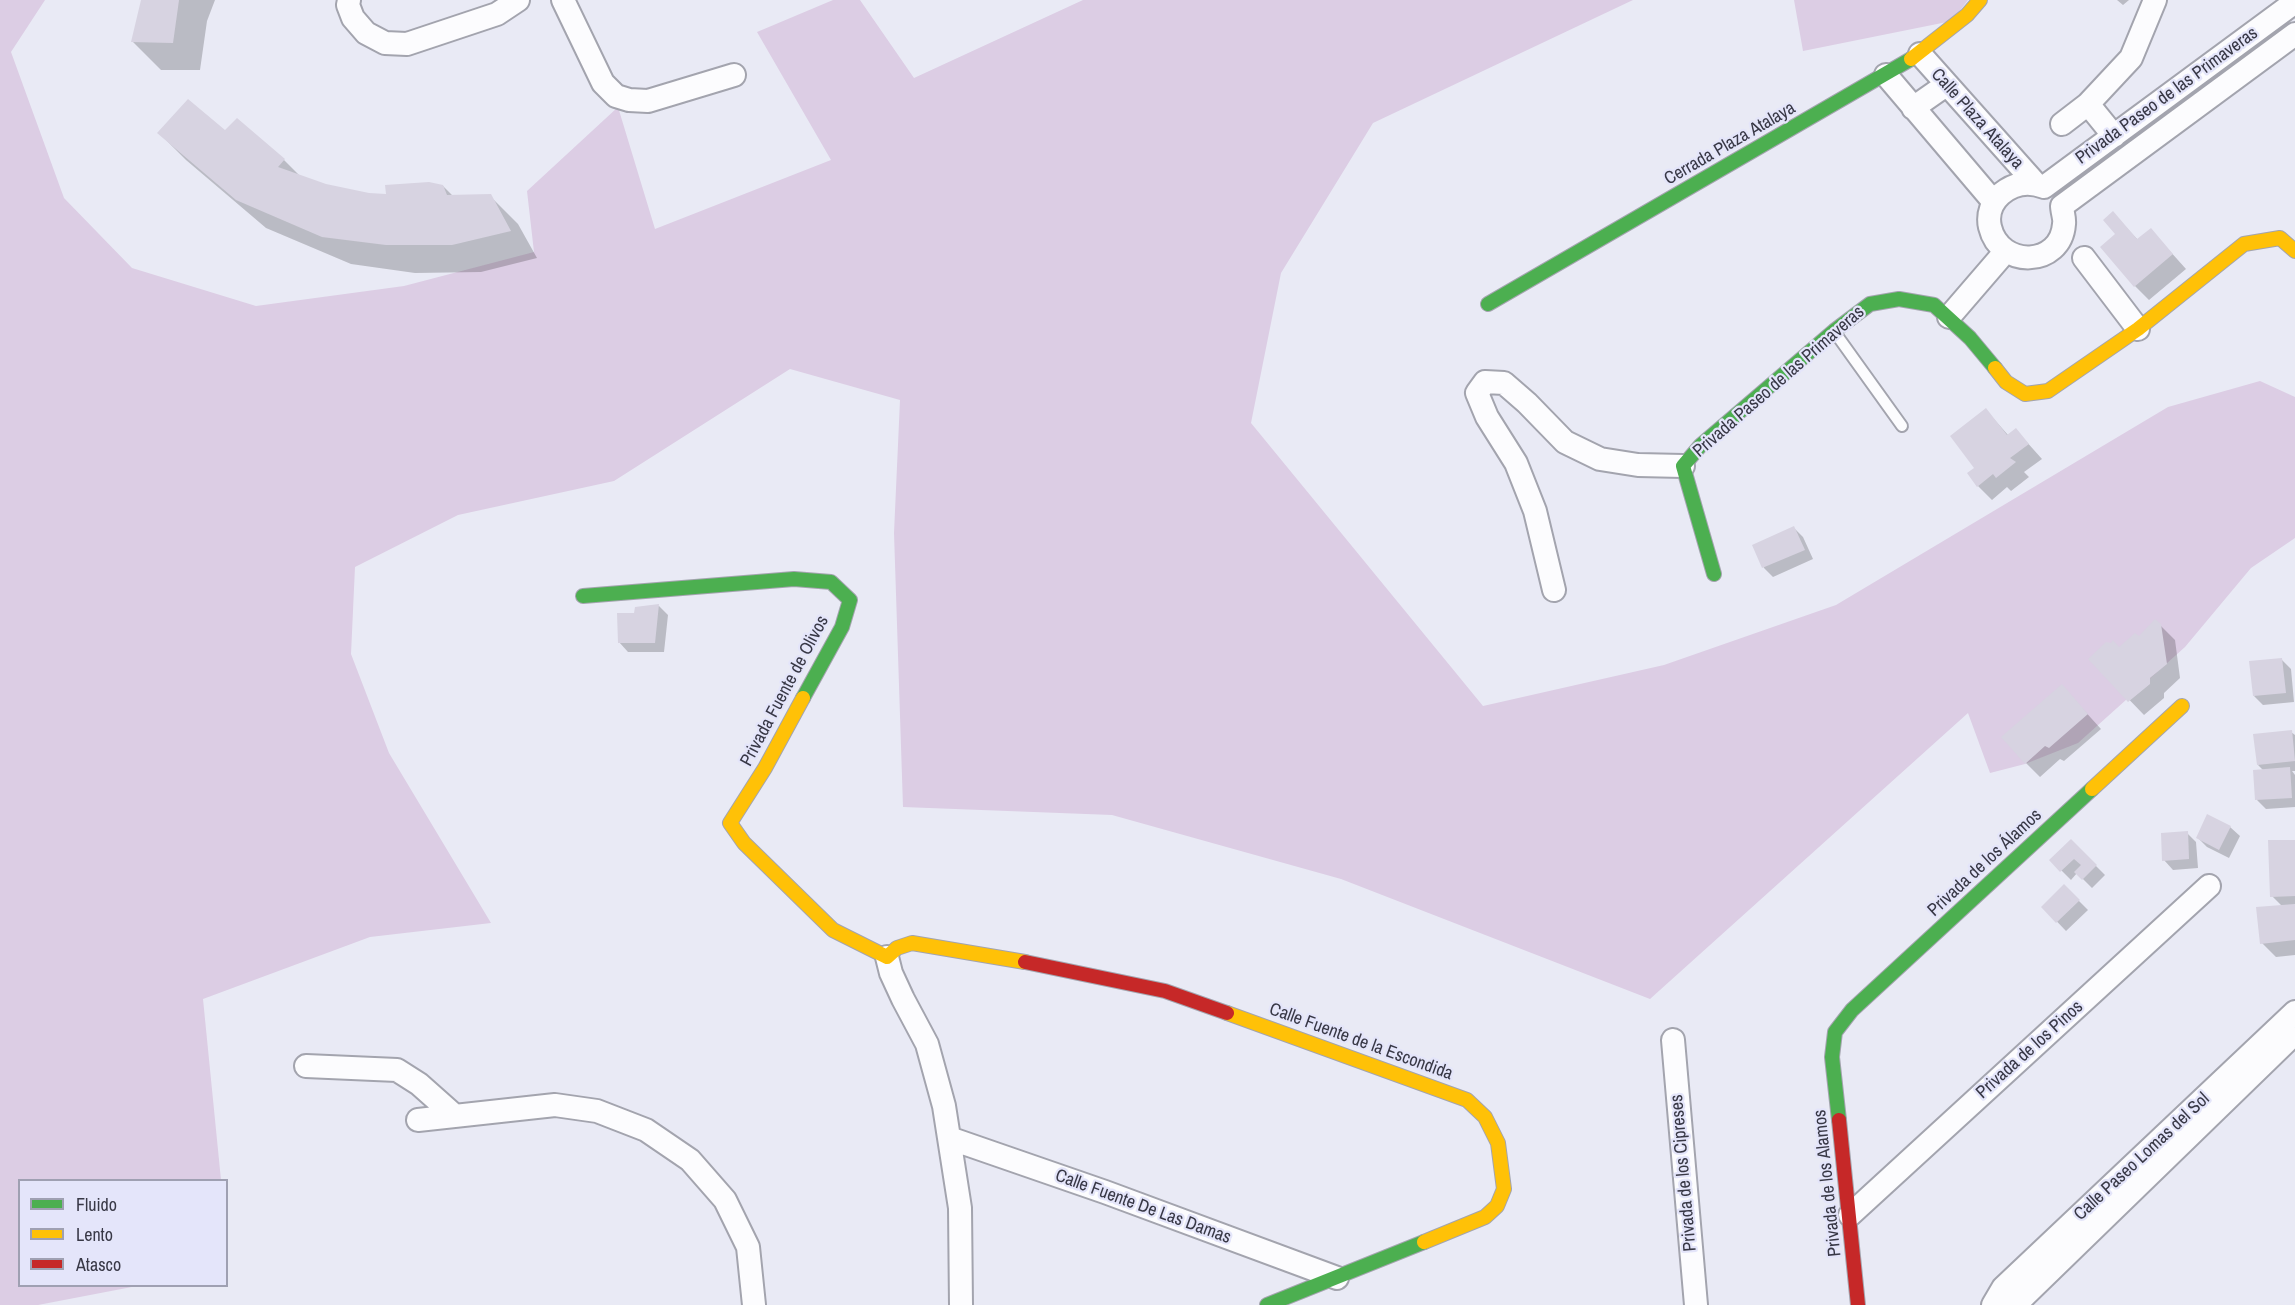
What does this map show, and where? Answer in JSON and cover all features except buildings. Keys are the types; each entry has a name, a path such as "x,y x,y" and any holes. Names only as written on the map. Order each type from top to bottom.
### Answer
{"street":[{"path":"349,0 348,5 352,18 366,33 385,43 407,44 497,14 518,0"},
{"path":"563,0 603,84 616,96 629,100 648,101 734,75"},
{"name":"Cerrada Plaza Atalaya","path":"1488,304 1920,54 1967,15 1980,0"},
{"path":"2062,124 2088,104 2131,58 2155,0"},
{"name":"Privada Paseo de las Primaveras","path":"1993,201 2011,185 2035,183 2044,187 2295,2"},
{"name":"Privada Paseo de las Primaveras","path":"2006,252 2024,259 2043,255 2057,243 2064,225 2062,206 2295,34"},
{"name":"Calle Plaza Atalaya","path":"1920,54 2035,183"},
{"path":"1886,75 1993,201 1988,219 1990,229 1993,238 2006,252 1949,317"},
{"path":"1913,108 1946,85"},
{"path":"2088,104 2114,136"},
{"path":"2084,258 2138,329 2244,244 2280,238 2295,251"},
{"name":"Privada Paseo de las Primaveras","path":"1714,574 1683,466 1701,445 1834,331 1870,304 1899,299 1934,304 1970,338 2006,382 2025,394 2048,391 2138,329"},
{"path":"1554,590 1532,501 1516,463 1487,417 1477,393 1485,382 1504,383 1565,442 1600,459 1638,465 1683,466"},
{"name":"Privada Fuente de Olivos","path":"583,596 794,579 831,582 850,600 842,627 765,768 730,823 744,843 833,930 887,957"},
{"name":"Privada de los Álamos","path":"1832,1057 1835,1032 1852,1010 2182,706"},
{"name":"Privada de los Pinos","path":"1850,1215 2209,886"},
{"name":"Calle Fuente de la Escondida","path":"887,957 897,948 912,943 1006,958 1166,991 1467,1100 1485,1117 1498,1143 1504,1189 1497,1206 1485,1217 1267,1305"},
{"path":"887,957 895,981 927,1044 944,1106 960,1208 961,1305"},
{"name":"Calle Paseo Lomas del Sol","path":"1993,1305 2003,1288 2295,1012"},
{"name":"Calle Paseo Lomas del Sol","path":"2015,1305 2295,1033"},
{"name":"Privada de los Cipreses","path":"1673,1040 1696,1305"},
{"name":"Privada de los Alamos","path":"1832,1057 1858,1305"},
{"path":"306,1066 397,1070 419,1084 455,1116"},
{"path":"417,1120 555,1105 597,1111 646,1130 690,1160 725,1200 748,1247 754,1305"},
{"name":"Calle Fuente De Las Damas","path":"949,1138 1104,1192 1337,1278"}],"lane":[{"path":"1834,331 1902,426"}],"shaded area":[{"path":"0,0 45,0 11,52 64,198 132,268 256,306 404,286 534,252 527,191 618,107 655,229 831,160 757,32 833,0 860,0 914,78 1083,0 1633,0 1373,123 1281,273 1251,423 1483,706 1664,665 1836,605 2168,407 2260,381 2295,397 2295,538 2251,568 2185,647 2078,743 2025,764 1990,773 1968,713 1650,999 1341,879 1112,815 903,807 894,533 900,400 790,369 614,481 458,515 355,567 351,654 389,753 491,923 370,937 203,999 221,1179 18,1179 18,1287 132,1287 38,1305 0,1305"},
{"path":"1794,0 1968,0 1952,21 1803,51"}],"traffic: fast":[{"path":"1488,304 1911,59"},
{"path":"1714,574 1683,466 1701,445 1834,331 1870,304 1899,299 1934,305 1970,338 1995,368"},
{"path":"583,596 794,579 831,582 850,600 842,627 803,698"},
{"path":"1839,1120 1832,1057 1835,1032 1852,1010 2092,789"},
{"path":"1267,1305 1424,1242"}],"traffic: slow":[{"path":"1911,59 1967,15 1980,0"},
{"path":"1995,368 2006,382 2025,394 2048,391 2138,329 2244,244 2280,238 2295,251"},
{"path":"803,698 765,768 730,823 744,843 833,930 887,957 897,948 912,943 1025,962"},
{"path":"2092,789 2182,706"},
{"path":"1227,1013 1467,1100 1485,1117 1498,1143 1504,1189 1497,1206 1485,1217 1424,1242"}],"traffic: jam":[{"path":"1025,962 1165,991 1227,1013"},
{"path":"1839,1120 1858,1305"}]}
